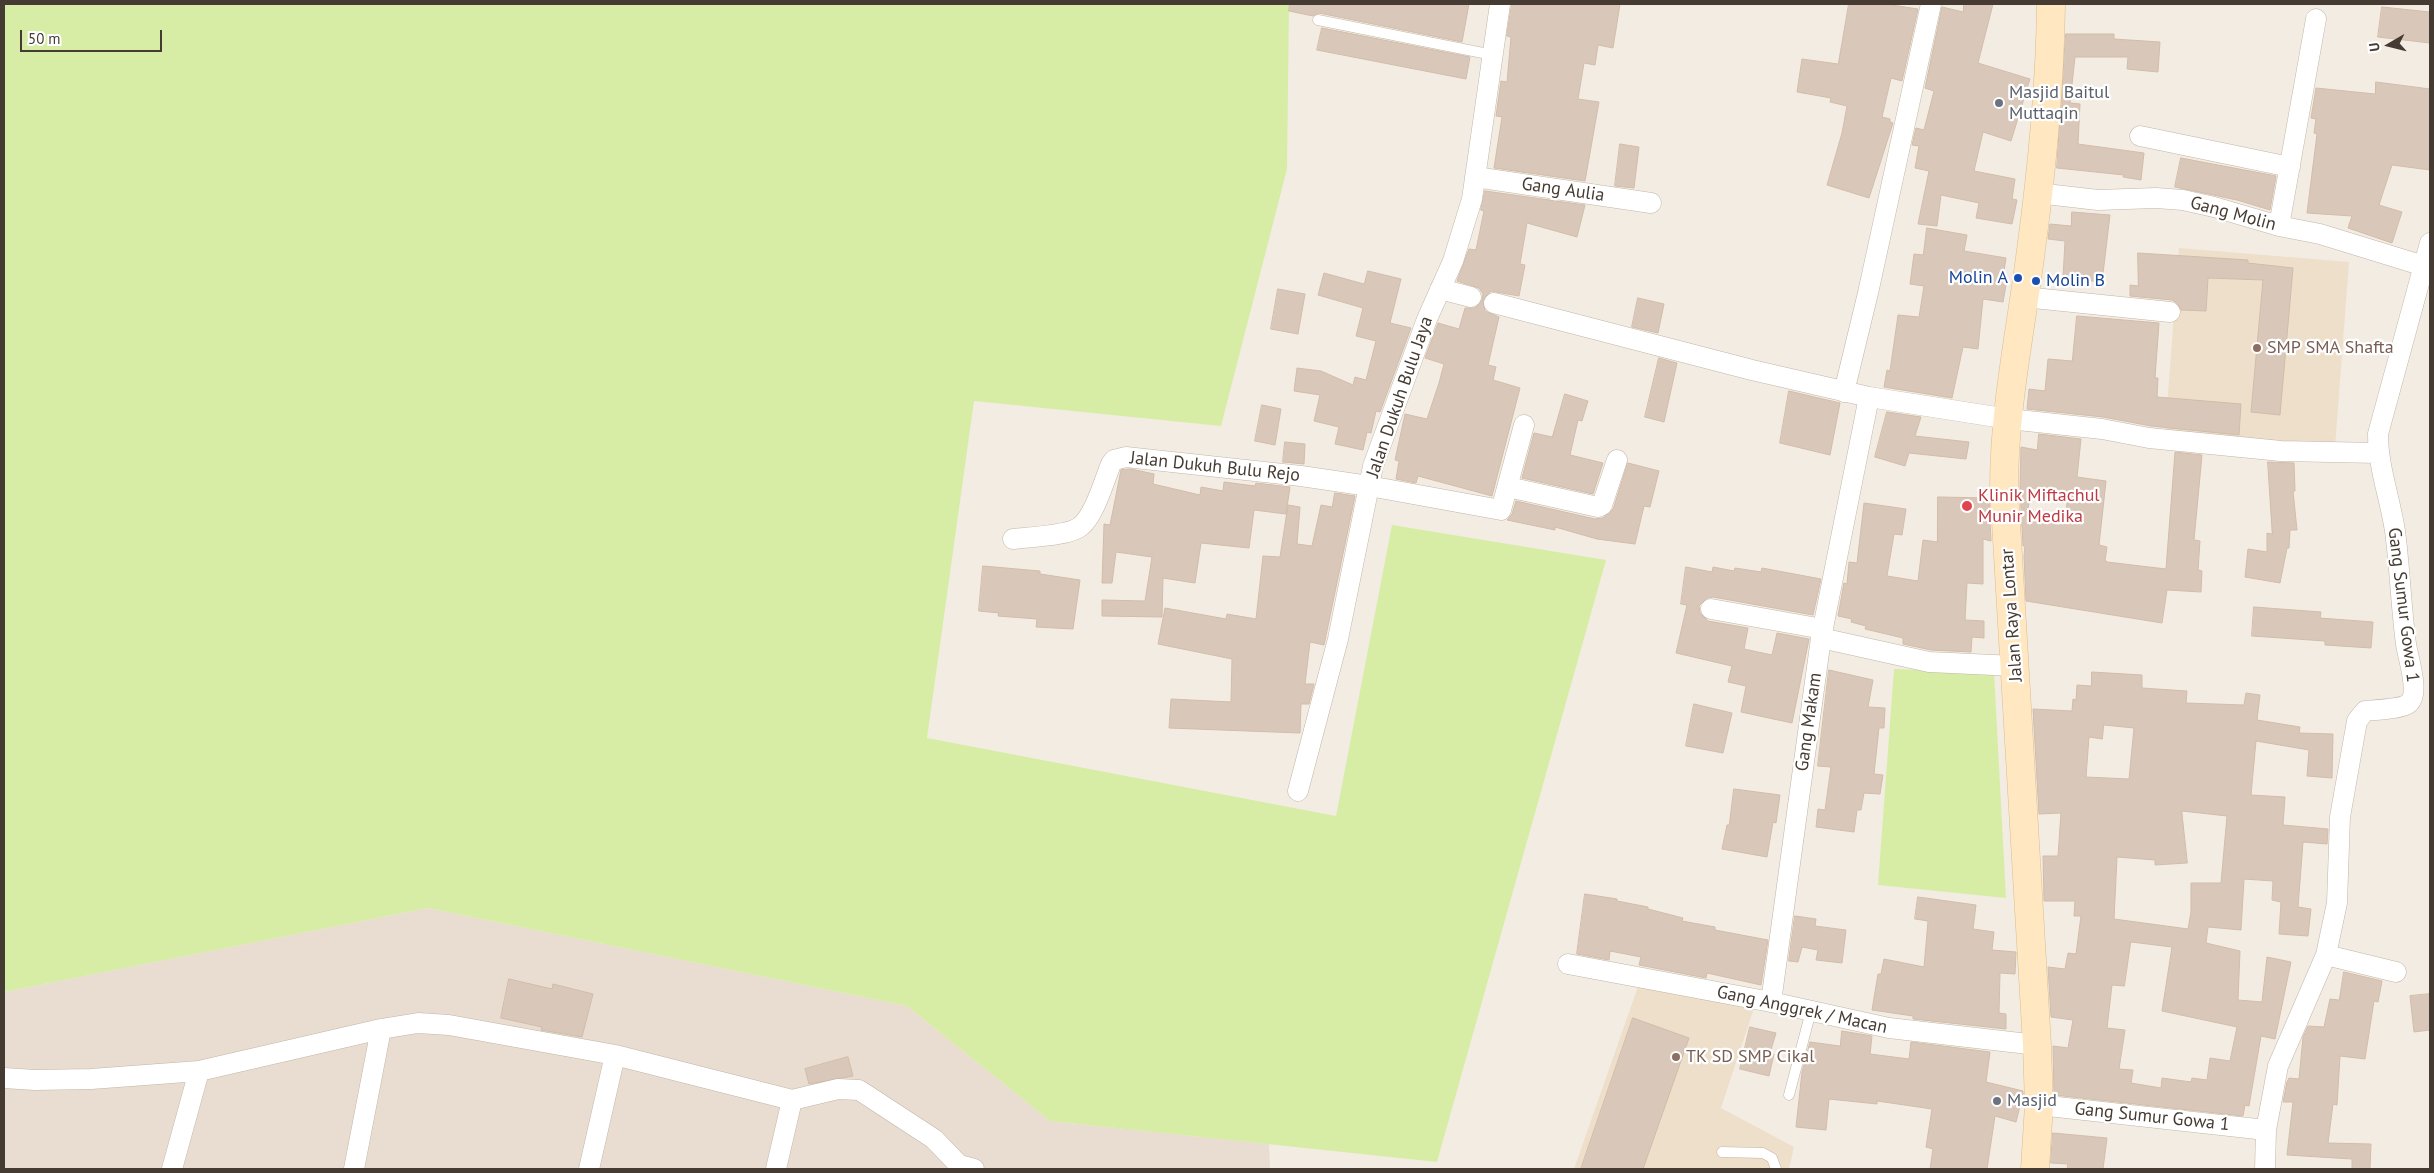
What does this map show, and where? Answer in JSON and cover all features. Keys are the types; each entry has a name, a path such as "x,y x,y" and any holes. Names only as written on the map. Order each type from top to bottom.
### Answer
{"street":[{"name":"Jalan Dukuh Bulu Jaya","path":"1298,791 1338,639 1369,486 1380,448 1464,230 1475,177 1500,4"},
{"path":"1844,392 1870,284 1931,4"},
{"name":"Jalan Raya Lontar","path":"2035,1169 2039,1105 2037,1045 2004,488 2004,456 2037,192 2050,59 2051,4"},
{"path":"2279,226 2316,19"},
{"path":"2140,136 2290,167"},
{"name":"Gang Aulia","path":"1475,177 1651,203"},
{"name":"Gang Molin","path":"2037,192 2098,200 2156,198 2183,200 2279,226 2320,234 2424,266"},
{"name":"Gang Sumur Gowa 1","path":"2265,1169 2266,1130 2278,1066 2326,955 2337,903 2340,817 2357,721 2365,711 2409,704 2414,689 2406,643 2395,528 2378,453 2378,434 2430,243"},
{"path":"1440,289 1471,297"},
{"path":"2024,297 2170,312"},
{"path":"1494,303 1869,397 2009,419 2102,429 2149,438 2281,450 2378,453"},
{"name":"Gang Makam","path":"1771,1002 1822,633 1869,397"},
{"path":"1369,486 1498,511 1503,508 1524,425"},
{"name":"Jalan Dukuh Bulu Rejo","path":"1013,539 1068,532 1080,528 1089,518 1111,464 1114,460 1126,457 1301,476 1369,486"},
{"path":"1508,488 1601,506 1618,460"},
{"path":"1711,609 1822,633 1920,661 2015,666"},
{"path":"2326,955 2396,972"},
{"name":"Gang Anggrek / Macan","path":"1568,964 1771,1002 1889,1028 2037,1045"},
{"path":"4,1078 35,1080 91,1079 199,1071 381,1029 418,1023 449,1025 615,1055 792,1100 838,1089 859,1090 934,1139 964,1168"},
{"path":"354,1169 381,1029"},
{"path":"588,1169 615,1055"},
{"path":"172,1169 199,1071"},
{"path":"776,1169 792,1100"},
{"name":"Gang Sumur Gowa 1","path":"2039,1105 2266,1130"}],"lane":[{"path":"1318,20 1493,55"},
{"path":"1789,1095 1811,1011"},
{"path":"1722,1152 1763,1153 1772,1158 1776,1169"}],"shaded area":[{"name":"SMP SMA Shafta","path":"2179,248 2349,262 2335,447 2165,434"},
{"path":"428,908 907,1006 1050,1121 1269,1144 1270,1169 4,1169 4,992"},
{"name":"TK SD SMP Cikal","path":"1640,981 1755,1005 1721,1108 1794,1147 1789,1169 1574,1169"}],"green space":[{"path":"4,4 1289,4 1287,169 1221,426 974,401 927,738 1336,816 1392,525 1606,560 1437,1162 1050,1121 907,1006 428,908 4,992"},
{"path":"1894,669 1994,672 2006,898 1878,885"}],"building":[{"path":"1290,4 1469,4 1462,42 1319,13 1313,16 1289,11"},
{"path":"1512,4 1620,4 1613,48 1598,45 1595,65 1584,63 1578,99 1599,102 1585,181 1494,168 1502,117 1496,116 1501,81 1507,82 1511,37 1507,36"},
{"path":"1849,4 1885,4 1918,9 1902,81 1891,78 1882,117 1890,119 1890,122 1893,123 1869,198 1827,185 1842,133 1847,106 1830,102 1831,98 1797,92 1802,59 1838,64"},
{"path":"1964,4 1993,4 1978,63 2030,79 2011,141 1983,132 1974,171 2015,179 2012,199 2017,200 2012,224 1976,218 1979,203 1941,195 1937,226 1918,224 1929,171 1915,168 1919,146 1912,145 1916,128 1924,130 1934,91 1925,88 1942,7 1963,12"},
{"path":"2382,7 2430,12 2430,43 2378,37"},
{"path":"1322,28 1470,57 1466,79 1317,50"},
{"path":"2066,34 2114,34 2114,39 2160,42 2158,72 2127,69 2128,57 2075,57 2070,103 2080,104 2078,144 2144,153 2141,180 2123,177 2124,175 2057,168"},
{"path":"2376,82 2430,89 2430,170 2392,165 2379,205 2402,212 2392,243 2348,228 2352,216 2307,213 2317,134 2314,133 2316,119 2311,118 2316,88 2375,94"},
{"path":"1620,144 1639,147 1634,188 1615,186"},
{"path":"2181,158 2276,176 2270,210 2237,200 2175,187"},
{"path":"1485,191 1585,205 1577,237 1527,223 1520,264 1525,265 1519,296 1491,291 1483,300 1485,311 1499,317 1488,365 1496,367 1493,380 1520,388 1492,496 1418,476 1416,483 1396,479 1399,461 1395,460 1405,414 1427,419 1439,383 1444,364 1425,358 1438,323 1459,329 1465,308 1475,308 1482,300 1483,294 1479,288 1457,281 1469,249 1476,250 1484,211 1481,210"},
{"path":"2072,212 2110,215 2102,282 2063,278 2065,241 2048,239 2050,224 2071,226"},
{"path":"1927,228 1967,235 1964,251 2006,258 2002,284 2006,285 2003,302 1983,299 1978,349 1963,347 1952,398 1884,387 1887,370 1890,371 1898,315 1919,317 1924,286 1910,284 1914,254 1923,255"},
{"path":"2138,253 2248,260 2248,263 2293,268 2280,415 2251,412 2263,280 2208,278 2206,311 2181,310 2177,303 2172,300 2130,296 2130,285 2138,286"},
{"path":"1368,271 1401,279 1390,323 1411,328 1380,412 1376,411 1371,433 1367,432 1363,450 1335,444 1339,427 1314,421 1320,395 1294,391 1297,368 1321,371 1353,385 1355,377 1366,380 1376,341 1356,336 1363,308 1318,295 1324,273 1364,284"},
{"path":"1278,289 1305,294 1298,334 1271,329"},
{"path":"1638,298 1664,304 1658,333 1632,327"},
{"path":"2077,316 2159,323 2155,378 2158,378 2157,397 2241,404 2239,435 2151,426 2103,417 2027,409 2029,389 2045,391 2048,359 2072,361"},
{"path":"1659,358 1677,363 1664,422 1645,417"},
{"path":"1789,391 1840,403 1830,455 1780,443"},
{"path":"1565,394 1588,401 1582,421 1578,420 1570,455 1603,463 1593,494 1522,478 1534,433 1552,437"},
{"path":"1262,405 1281,409 1275,445 1255,441"},
{"path":"1887,412 1921,417 1915,436 1969,442 1966,459 1909,453 1905,466 1875,457"},
{"path":"2039,434 2081,439 2077,477 2106,481 2099,545 2107,547 2105,560 2107,562 2166,569 2175,452 2202,455 2194,540 2200,541 2198,570 2202,571 2201,592 2167,590 2162,623 2026,601 2025,546 2023,546 2020,488 2021,447 2037,450","holes":["2032,488 2068,492 2065,524 2027,517"]},
{"path":"1285,442 1305,444 1304,464 1283,462"},
{"path":"2268,462 2294,463 2295,491 2293,491 2297,530 2290,530 2289,548 2287,548 2280,583 2245,577 2248,549 2267,552 2267,533 2272,534"},
{"path":"1628,463 1659,471 1650,507 1644,506 1635,544 1597,539 1555,527 1555,530 1507,520 1512,514 1516,501 1595,519 1603,518 1613,509"},
{"path":"1131,469 1154,474 1153,484 1200,495 1201,487 1223,491 1224,482 1255,486 1256,483 1290,487 1286,514 1254,510 1249,548 1201,543 1195,583 1163,578 1162,617 1102,616 1102,600 1145,601 1152,557 1116,552 1112,583 1102,583 1104,524 1110,525 1121,470"},
{"path":"1335,493 1355,496 1324,645 1310,642 1305,684 1314,684 1309,704 1301,704 1300,733 1169,728 1171,699 1231,702 1232,659 1158,644 1165,608 1226,619 1227,614 1256,619 1263,556 1280,557 1288,505 1300,507 1297,544 1312,546 1321,505 1332,507"},
{"path":"1938,497 1989,498 1991,541 1983,539 1983,584 1967,583 1965,620 1984,621 1984,638 1972,637 1971,652 1931,650 1903,644 1903,638 1865,629 1866,626 1851,622 1852,619 1838,616 1844,583 1847,584 1849,562 1857,563 1864,503 1906,509 1902,535 1894,534 1887,576 1918,581 1923,540 1937,542"},
{"path":"983,566 1040,571 1040,574 1080,580 1073,629 1036,627 1037,619 998,616 999,613 979,611"},
{"path":"1686,567 1712,572 1713,567 1734,571 1735,568 1761,572 1762,568 1821,579 1813,615 1713,597 1707,598 1699,606 1700,613 1708,621 1748,628 1744,649 1772,655 1777,633 1809,639 1792,723 1741,712 1746,686 1728,682 1732,666 1676,653 1687,605 1681,604"},
{"path":"2254,607 2321,612 2320,618 2373,622 2371,648 2325,645 2325,641 2252,636"},
{"path":"1829,670 1873,680 1868,707 1885,708 1884,728 1879,728 1874,774 1883,775 1880,794 1864,793 1861,810 1857,810 1854,832 1816,827 1818,809 1825,810 1831,767 1818,766"},
{"path":"2092,672 2142,675 2142,688 2187,691 2186,703 2244,705 2246,693 2260,695 2257,720 2300,727 2299,733 2333,734 2332,778 2307,776 2309,750 2256,741 2251,795 2285,797 2283,825 2328,829 2327,844 2303,842 2298,907 2311,909 2308,936 2279,934 2281,902 2272,900 2273,881 2244,879 2241,930 2208,927 2206,943 2240,951 2238,1000 2262,1002 2267,957 2291,962 2275,1039 2261,1036 2249,1106 2245,1105 2243,1116 2054,1095 2053,1046 2068,1048 2073,1020 2051,1017 2048,967 2065,969 2068,953 2076,954 2081,916 2074,916 2075,901 2044,901 2043,856 2058,856 2061,813 2039,814 2033,709 2072,711 2073,699 2076,700 2077,685 2091,686","holes":["2104,725 2134,728 2129,779 2086,777 2089,737 2102,739","2182,811 2227,816 2221,883 2191,883 2191,912 2188,929 2114,919 2117,857 2155,860 2155,865 2187,863","2131,942 2172,947 2162,1011 2237,1027 2230,1061 2210,1058 2207,1080 2192,1078 2191,1082 2162,1078 2161,1088 2131,1083 2133,1070 2119,1069 2125,1030 2107,1028 2112,985 2124,986"]},
{"path":"1694,704 1732,713 1723,753 1686,746"},
{"path":"1734,789 1780,795 1776,823 1773,822 1767,857 1722,849 1727,825 1729,825"},
{"path":"1585,894 1617,899 1617,901 1648,907 1648,909 1683,918 1682,921 1715,927 1715,930 1768,940 1761,985 1707,973 1706,978 1639,965 1641,957 1610,951 1609,960 1577,954"},
{"path":"1918,897 1976,905 1973,929 1994,932 1992,950 2016,952 2015,974 2000,973 1999,1013 2006,1014 2006,1029 1913,1019 1913,1016 1872,1010 1878,974 1881,974 1884,959 1924,967 1928,921 1915,919"},
{"path":"1795,916 1816,919 1815,926 1846,930 1842,963 1816,960 1818,950 1802,947 1798,962 1789,961"},
{"path":"2344,972 2382,981 2378,1002 2374,1001 2365,1059 2340,1056 2337,1105 2333,1104 2328,1143 2371,1144 2370,1169 2352,1169 2352,1159 2287,1155 2293,1102 2283,1102 2287,1082 2289,1078 2299,1079 2303,1037 2308,1026 2324,1027 2330,999 2339,1000"},
{"path":"509,979 552,989 553,984 593,994 582,1037 541,1030 542,1027 501,1018"},
{"path":"2430,994 2430,1030 2414,1032 2410,996"},
{"path":"1633,1018 1689,1038 1643,1169 1581,1169"},
{"path":"1750,1027 1776,1033 1770,1053 1774,1054 1769,1076 1740,1069"},
{"path":"1842,1031 1872,1036 1870,1054 1909,1059 1911,1042 1990,1052 1986,1082 2023,1091 2023,1094 2016,1122 1995,1116 1987,1169 1930,1169 1933,1149 1926,1147 1932,1109 1877,1101 1877,1104 1829,1099 1826,1130 1796,1127 1802,1072 1810,1042 1840,1046"},
{"path":"848,1057 853,1076 809,1084 805,1069"},
{"path":"2053,1133 2107,1138 2103,1169 2067,1169 2068,1164 2051,1163"}],"place":[{"name":"Masjid Baitul Muttaqin","path":"1999,103"},
{"name":"Molin A","path":"2018,278"},
{"name":"Molin B","path":"2036,281"},
{"name":"SMP SMA Shafta","path":"2257,348"},
{"name":"Klinik Miftachul Munir Medika","path":"1967,506"},
{"name":"TK SD SMP Cikal","path":"1676,1057"},
{"name":"Masjid","path":"1997,1101"}]}
